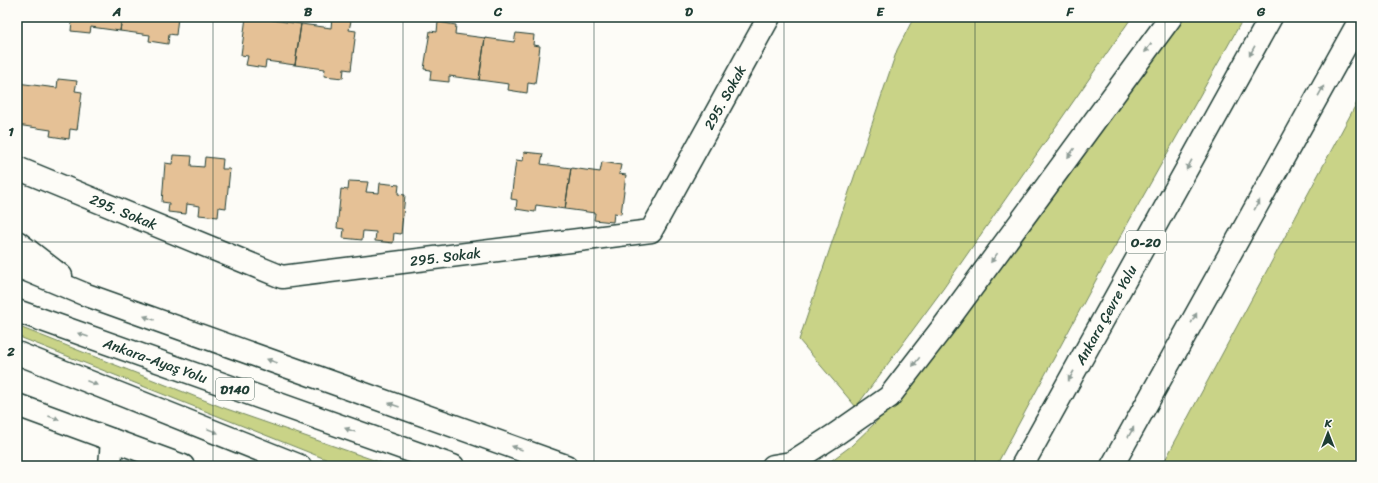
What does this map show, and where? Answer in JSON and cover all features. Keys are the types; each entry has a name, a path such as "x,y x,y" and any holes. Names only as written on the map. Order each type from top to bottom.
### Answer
{"main road":[{"name":"295. Sokak","path":"17,168 282,277 651,231 767,17"},
{"path":"773,466 791,462 836,434 889,397 943,327 1171,17"},
{"name":"Ankara Çevre Yolu","path":"1022,466 1271,17"},
{"path":"1112,466 1361,18"},
{"path":"17,242 84,294"},
{"path":"17,266 84,294 566,466"},
{"name":"Ankara-Ayaş Yolu","path":"17,311 453,466"},
{"path":"17,353 300,466"},
{"path":"17,405 183,466"},
{"path":"110,466 112,440"}],"green space":[{"path":"914,17 1132,17 943,289 856,407 799,340 897,50"},
{"path":"1183,17 1244,17 1096,280 996,466 824,466 851,446 875,423 923,368"},
{"path":"1361,95 1361,466 1162,466"},
{"path":"17,326 224,408 391,466 343,466 17,336"}],"building":[{"path":"66,17 122,17 120,31 91,27 90,33 71,31 72,21 66,20"},
{"path":"122,17 178,17 176,35 169,34 168,44 149,41 150,35 120,31"},
{"path":"246,17 272,17 272,20 301,24 295,65 266,61 265,68 246,65 248,56 241,55"},
{"path":"332,18 351,21 349,30 356,31 351,70 344,69 343,78 324,76 325,69 295,65 301,24 331,28"},
{"path":"438,22 456,25 455,34 485,38 479,80 449,76 449,82 430,80 431,70 424,69 430,31 437,32"},
{"path":"516,33 534,35 533,45 540,46 535,84 528,83 527,93 508,90 509,84 479,80 485,38 514,42"},
{"path":"58,79 77,81 75,91 82,92 77,130 70,129 69,139 50,136 51,130 17,125 17,83 57,88"},
{"path":"524,152 543,154 541,164 571,168 565,209 536,205 535,212 516,209 517,200 511,199 516,160 523,161"},
{"path":"173,155 192,156 191,166 204,167 205,157 223,159 222,169 230,169 226,208 219,207 218,217 199,215 200,206 187,204 186,214 168,212 169,203 162,202 165,163 172,164"},
{"path":"602,162 621,165 619,174 626,175 621,214 614,213 613,222 594,220 595,213 565,209 571,168 600,172"},
{"path":"349,181 368,182 366,192 379,193 380,183 399,185 398,194 405,195 401,234 394,233 393,243 375,241 376,232 363,231 362,240 343,238 344,229 337,228 341,189 348,190"}]}
